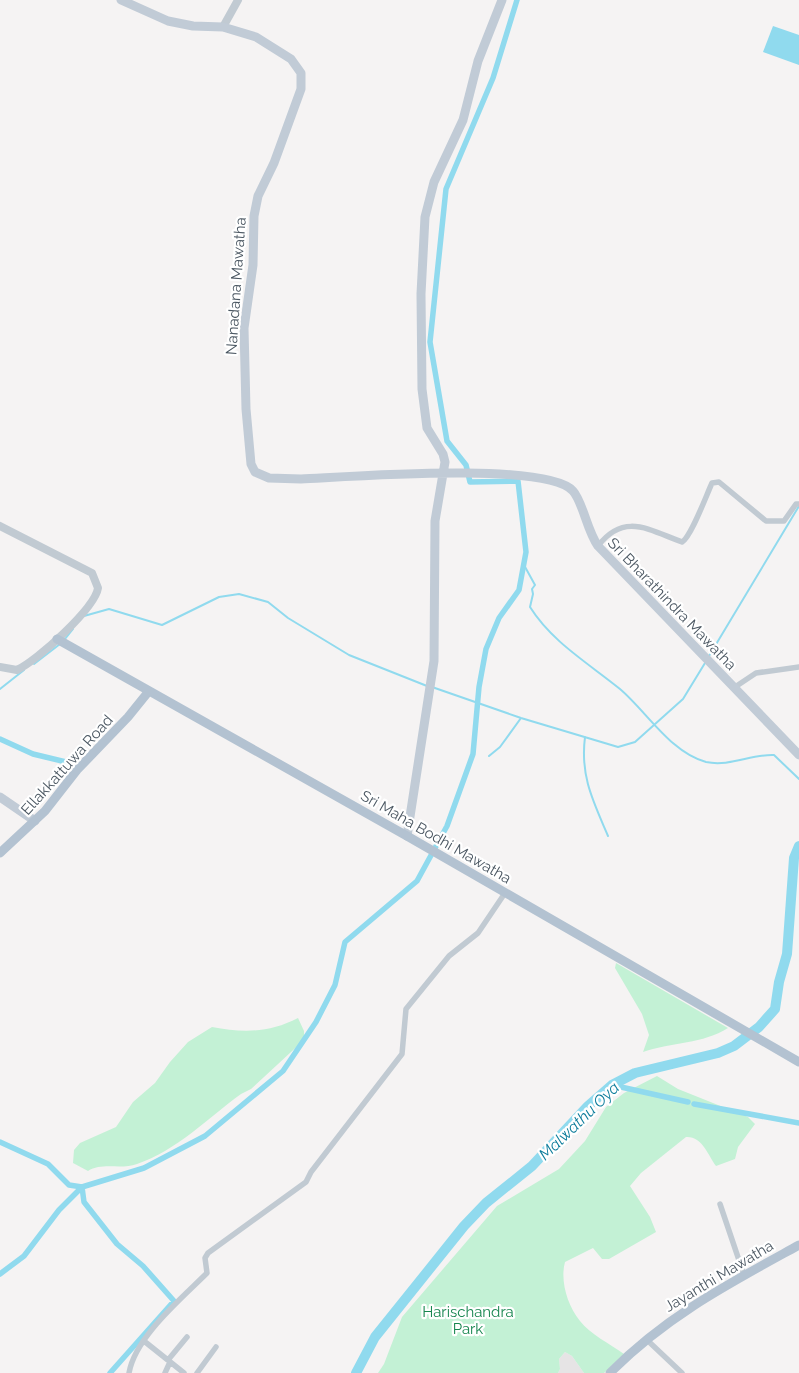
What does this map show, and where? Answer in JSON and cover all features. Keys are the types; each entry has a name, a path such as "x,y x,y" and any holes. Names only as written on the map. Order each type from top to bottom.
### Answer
{"main road":[{"name":"Nanadana Mawatha","path":"121,0 176,24 223,27 256,37 276,48 297,64 302,78 279,150 258,196 254,216 253,265 244,328 246,409 253,469 262,477 279,479 447,475"},
{"path":"407,836 430,692 435,631 435,521 437,497 447,475 445,458 427,428 422,389 421,294 424,217 434,182 463,120 478,61 502,0"},
{"name":"Sri Bharathindra Mawatha","path":"447,475 528,476 563,484 575,494 590,532 598,546 709,664 735,688 799,755"},
{"name":"Sri Maha Bodhi Mawatha","path":"57,639 407,836 799,1062"},
{"name":"Ellakkattuwa Road","path":"0,853 35,821 77,770 128,717 149,691"},
{"path":"0,796 35,821"},
{"name":"Jayanthi Mawatha","path":"610,1373 646,1339 691,1305 799,1245"}],"street":[{"path":"223,27 238,0"},
{"path":"598,546 612,532 623,526 640,526 682,542 685,541 692,532 695,519 712,483 719,482 766,521 784,521 796,504 799,504"},
{"path":"0,526 83,568 96,578 98,588 95,600 57,639 22,668 12,671 0,667"},
{"path":"735,688 756,673 799,667"},
{"path":"129,1373 130,1365 144,1341 207,1273 205,1258 208,1253 306,1182 311,1172 402,1054 406,1009 449,956 478,933 505,893"},
{"path":"720,1204 744,1274"},
{"path":"165,1373 169,1361 187,1338"},
{"path":"646,1339 682,1373"},
{"path":"144,1341 184,1373"},
{"path":"197,1373 216,1347"}],"shaded area":[{"path":"565,1352 572,1356 584,1373 558,1373 560,1369 559,1359"}],"green space":[{"path":"616,963 728,1028 698,1040 643,1052 649,1035 642,1014 615,968"},
{"path":"298,1018 304,1031 304,1040 251,1089 241,1094 165,1151 131,1166 105,1166 88,1171 73,1163 74,1150 80,1143 116,1127 133,1102 155,1083 188,1042 212,1027 245,1031 266,1029 277,1027"},
{"name":"Harischandra Park","path":"657,1076 678,1089 748,1117 755,1124 738,1147 735,1159 716,1166 700,1143 686,1137 641,1173 630,1186 650,1217 656,1232 609,1259 602,1259 593,1248 565,1262 564,1284 568,1300 575,1315 600,1339 624,1354 604,1373 584,1373 572,1356 565,1352 559,1359 560,1369 558,1373 378,1373 384,1364 402,1317 497,1206 559,1169 585,1141 606,1107 624,1093"}],"water":[{"path":"773,26 799,35 799,65 763,52"}],"waterway":[{"path":"0,1274 24,1256 59,1210 82,1187 144,1168 205,1136 283,1071 316,1022 335,985 345,942 417,881 447,826 473,754 479,687 486,649 499,618 519,590 526,552 518,481 470,482 466,465 447,441 430,342 446,189 493,78 517,0"},
{"path":"709,656 799,506"},
{"path":"524,565 535,585 532,589 533,594 530,607 539,620 571,651 630,698 670,741 681,750 706,762 715,763 774,755 799,779"},
{"path":"84,616 109,609 162,625 219,597 239,594 268,602 288,618 349,655 427,686"},
{"path":"65,639 73,629"},
{"path":"34,664 60,644"},
{"path":"432,687 521,718 618,747 635,742 683,699 705,663"},
{"path":"0,689 24,670"},
{"path":"489,756 500,747 521,718"},
{"path":"585,737 584,764 586,776 593,800 608,836"},
{"path":"0,739 33,754 66,762 71,766"},
{"name":"Malwathu Oya","path":"356,1373 375,1337 464,1226 486,1203 532,1166 588,1106 612,1085 635,1073 718,1053 734,1046 759,1027 775,1009 779,982 787,954 794,858 799,846"},
{"path":"612,1085 688,1102"},
{"path":"694,1104 799,1123"},
{"path":"0,1142 48,1164 69,1185 82,1187 84,1202 117,1244 143,1266 174,1301 110,1373"}]}
